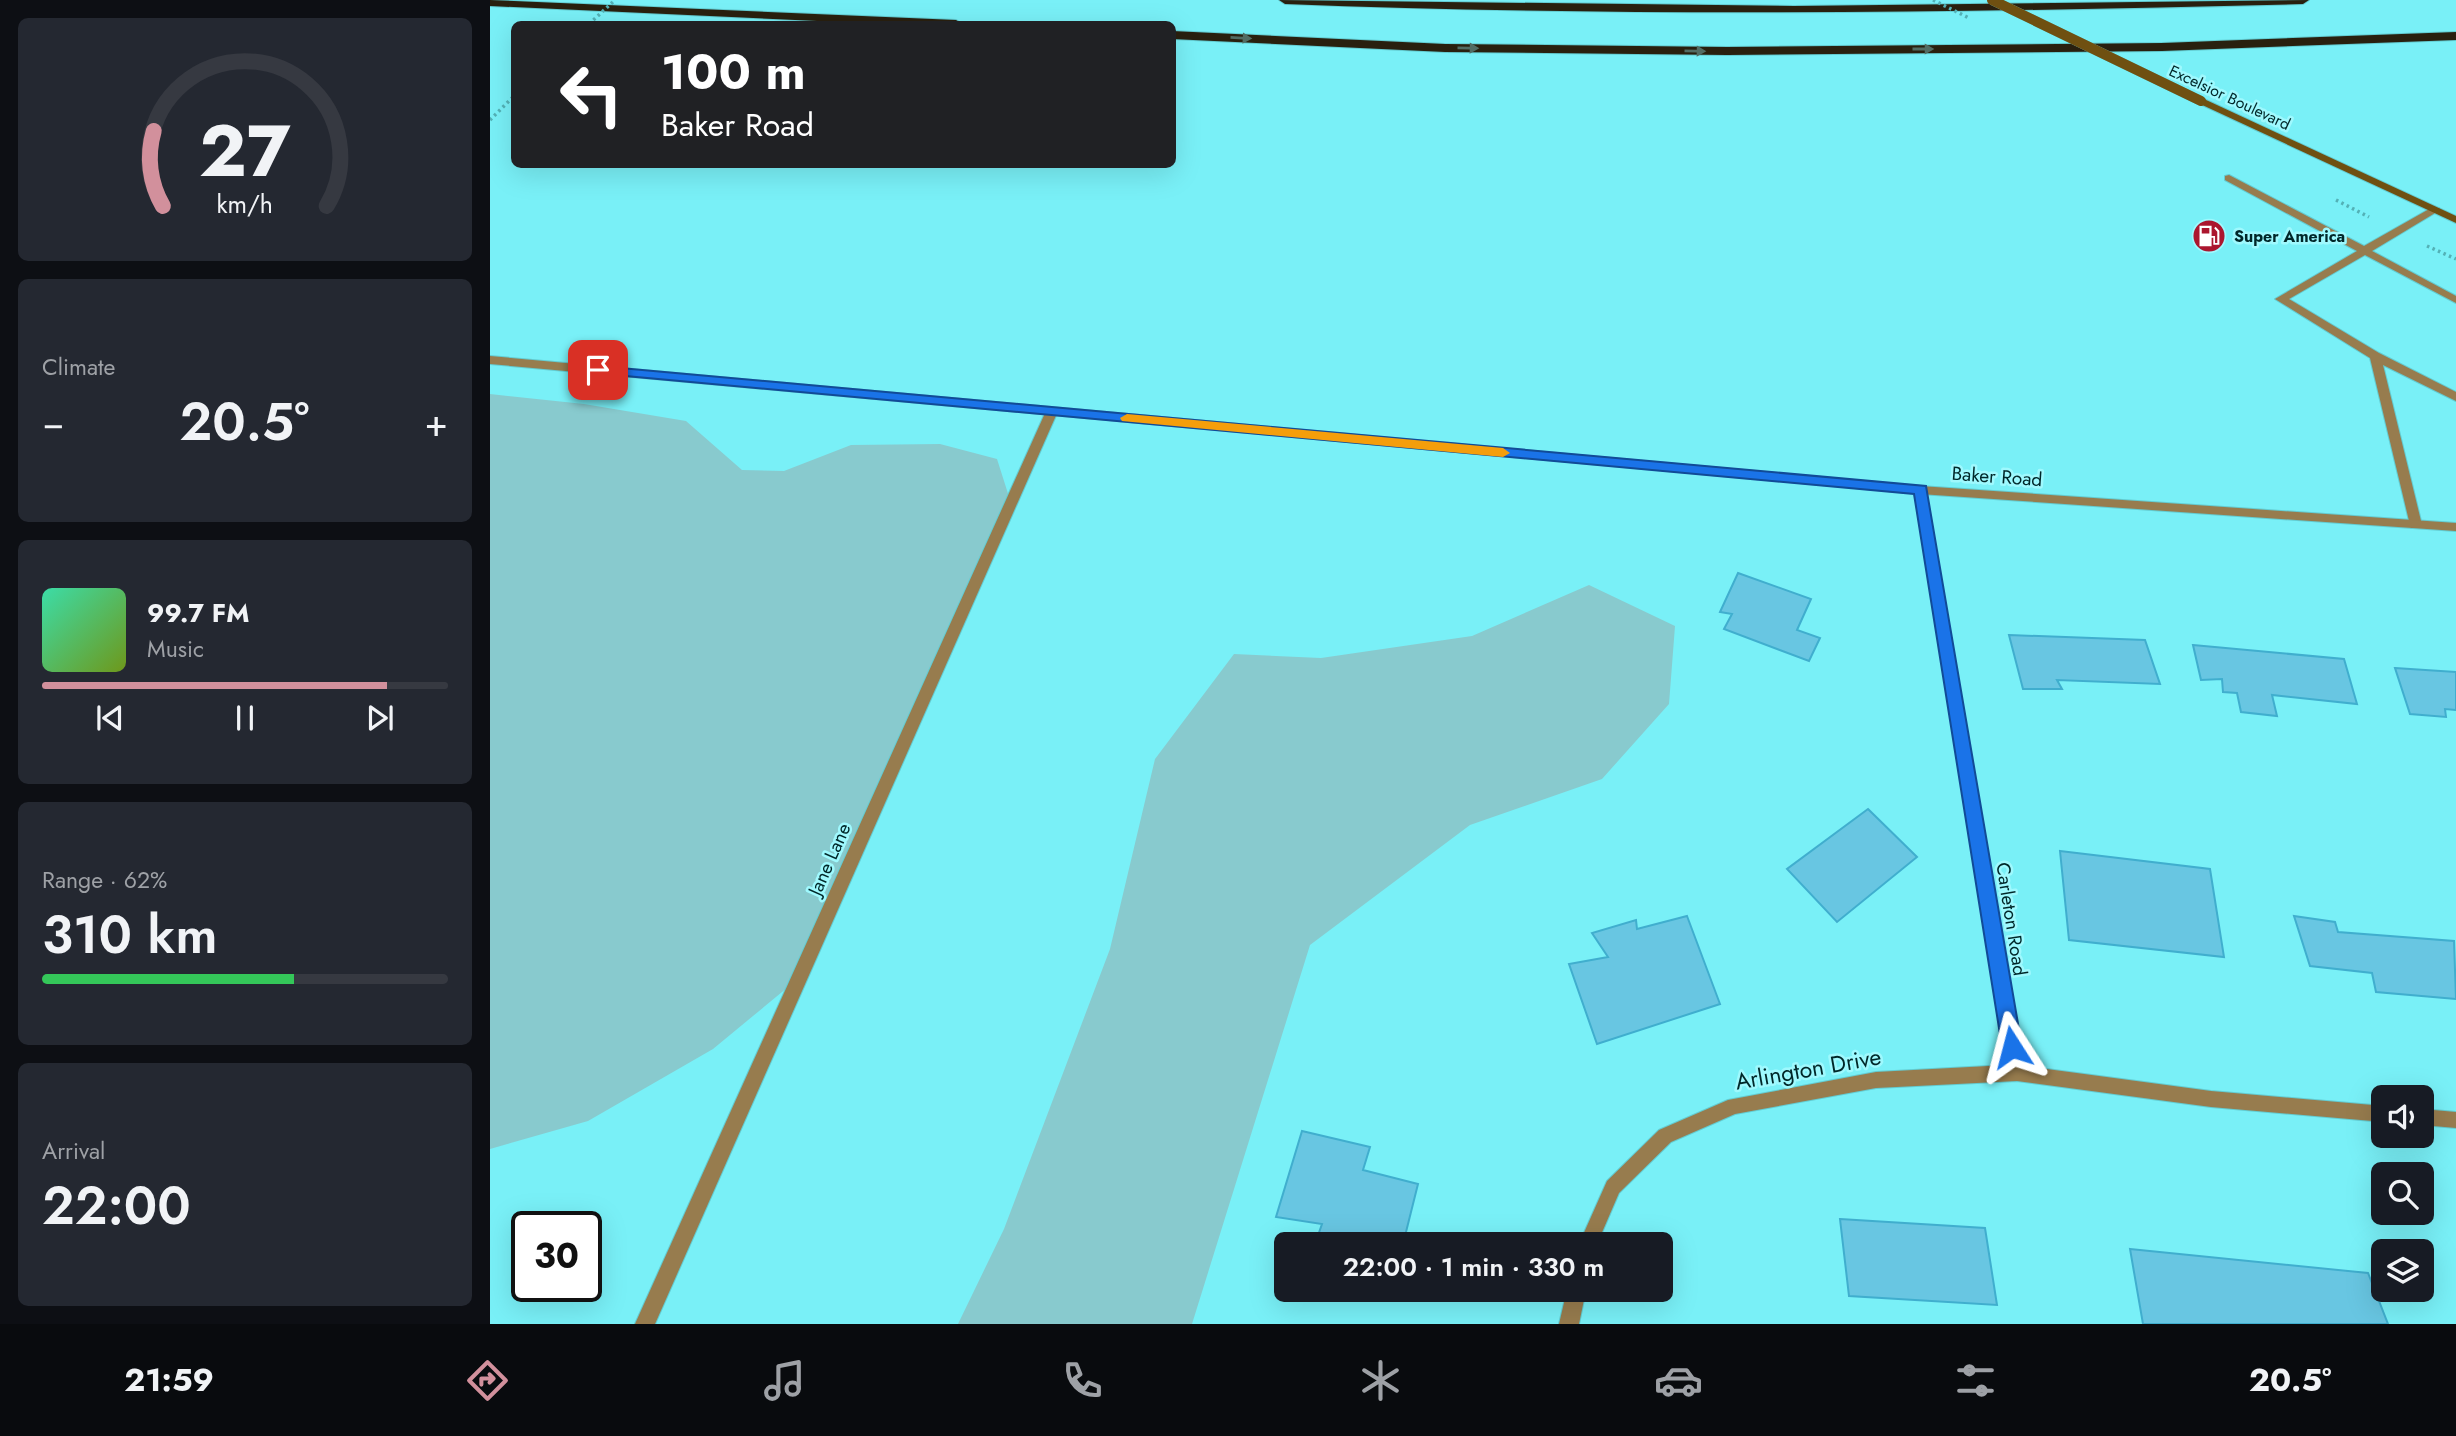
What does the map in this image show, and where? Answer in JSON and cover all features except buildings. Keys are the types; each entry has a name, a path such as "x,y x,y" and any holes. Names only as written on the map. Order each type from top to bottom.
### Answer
{"highway":[{"path":"1285,0 1458,8 1731,9 2303,0"},
{"path":"490,2 892,21"},
{"path":"1176,35 1445,48 1727,51 2217,46 2456,36"}],"main road":[{"name":"Excelsior Boulevard","path":"1992,0 2456,220"}],"street":[{"path":"2229,178 2456,300"},
{"path":"2435,211 2281,299 2375,356 2456,397"},
{"path":"2375,356 2416,525"},
{"name":"Baker Road","path":"490,360 1920,490 2456,527"},
{"name":"Jane Lane","path":"645,1324 1052,411"},
{"name":"Carleton Road","path":"1920,490 2017,1073"},
{"path":"2017,1073 2211,1099 2371,1113"},
{"name":"Arlington Drive","path":"1593,1232 1613,1187 1665,1136 1734,1106 1876,1080 2017,1073"},
{"path":"2434,1118 2456,1120"},
{"path":"1569,1324 1574,1302"}],"path":[{"path":"592,21 615,0"},
{"path":"490,120 511,99"}],"shaded area":[{"path":"490,394 584,404 686,421 742,470 784,471 851,445 940,444 997,459 1011,503 799,978 713,1049 588,1121 490,1149"},
{"path":"1589,585 1675,626 1669,704 1602,779 1470,825 1310,945 1192,1324 958,1324 1004,1229 1110,949 1155,759 1234,654 1321,658 1472,636"}],"slow traffic":[{"path":"1127,418 1503,453"}],"place":[{"name":"Super America","path":"2209,236"}],"route":[{"path":"598,370 1920,490 2012,1047"}]}
